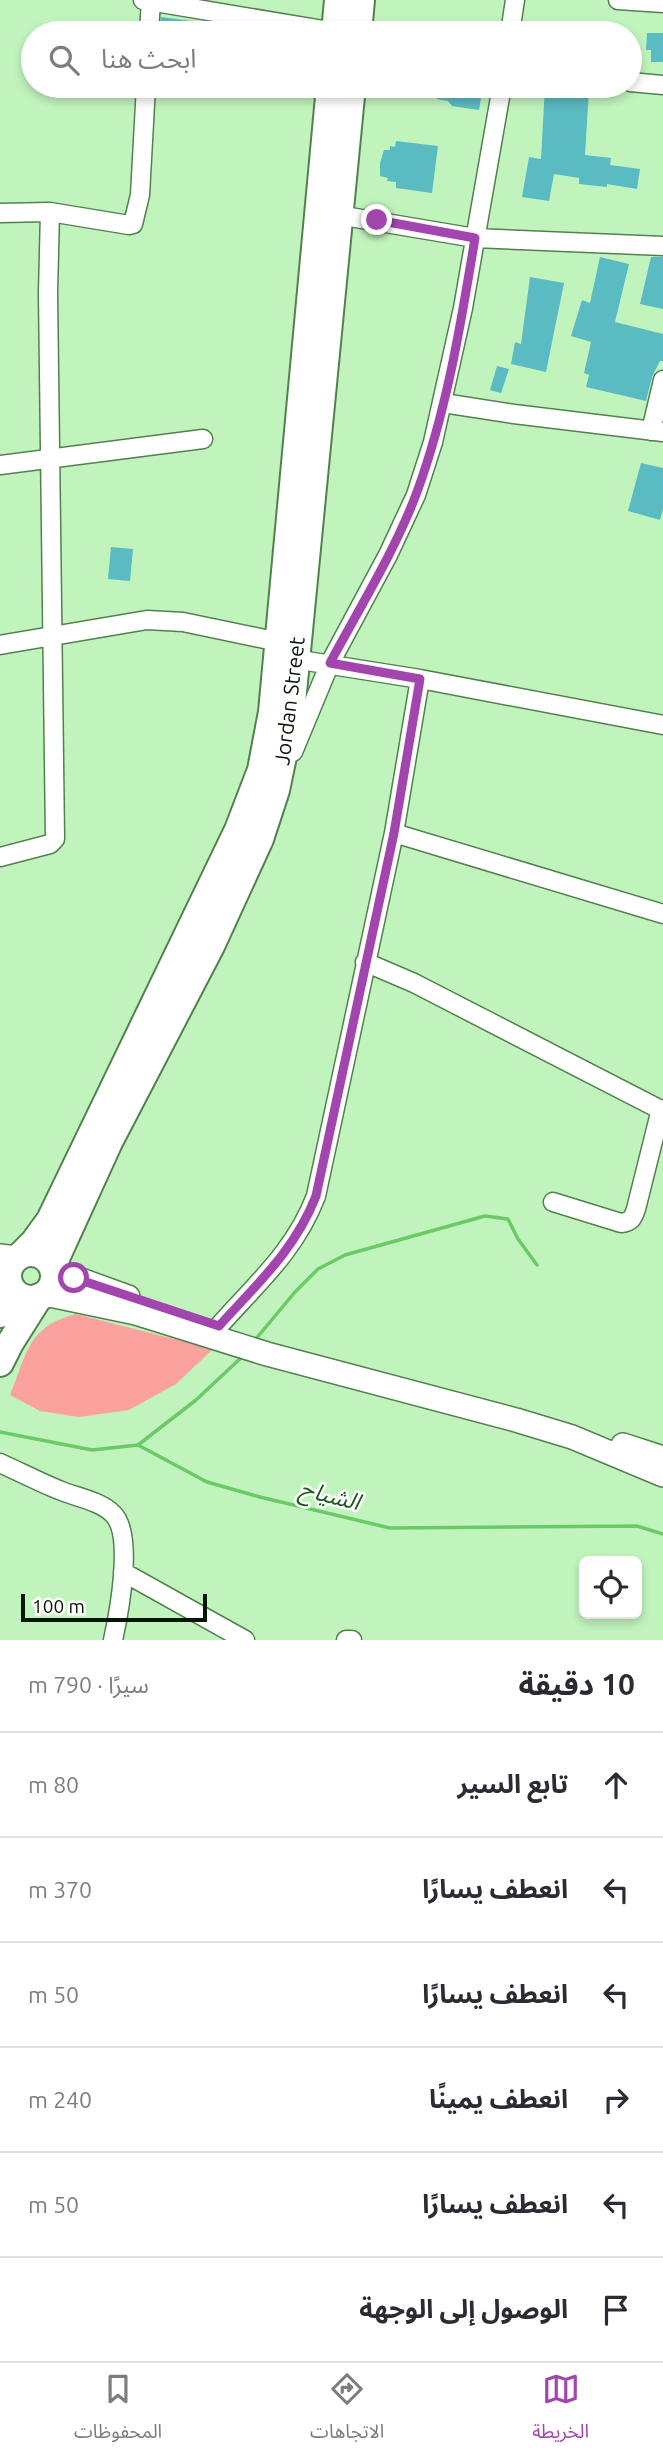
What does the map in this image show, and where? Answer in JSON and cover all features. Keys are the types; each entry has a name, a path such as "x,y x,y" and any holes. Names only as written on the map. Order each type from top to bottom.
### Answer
{"highway":[{"path":"338,0 341,21"},
{"path":"350,21 362,0"},
{"name":"Jordan Street","path":"12,1256 34,1242 50,1220 249,835 276,790 290,723 287,650 329,98"},
{"name":"Jordan Street","path":"0,1363 47,1282 109,1142 211,946 249,835 256,786 287,650 351,98"},
{"path":"0,1314 12,1256 35,1253 42,1256 47,1282 20,1296 7,1284"}],"main road":[{"path":"47,1282 97,1287 221,1333 572,1437 663,1475"},
{"path":"271,1347 569,1423 663,1458"}],"street":[{"path":"149,21 148,0 272,21"},
{"path":"512,21 515,0"},
{"path":"618,0 663,3"},
{"path":"642,83 663,85"},
{"path":"0,212 50,212 129,225 134,223 140,195 145,98"},
{"path":"276,790 330,663 388,555 416,495 433,442 463,308 500,98"},
{"path":"0,857 53,843 55,839 48,293 50,212"},
{"path":"338,215 475,238 663,246"},
{"path":"443,402 514,414 657,431 663,380"},
{"path":"0,465 203,439"},
{"path":"0,646 147,620 183,622 330,663 663,725"},
{"path":"221,1333 306,1223 316,1196 394,833 420,679"},
{"path":"394,833 663,914"},
{"path":"365,962 426,989 662,1110 636,1209 628,1223 553,1202"},
{"path":"0,1463 57,1490 106,1508 120,1523 123,1535 122,1601 113,1640"},
{"path":"122,1572 245,1640"},
{"path":"346,1640 352,1640"}],"shaded area":[{"path":"76,1314 213,1349 176,1384 129,1410 79,1417 40,1411 10,1395 31,1343 48,1326"}],"building":[{"path":"161,17 191,21 161,21"},
{"path":"647,33 663,33 663,62 651,62 651,50 646,50"},
{"path":"481,98 479,110 452,106 448,101 437,99"},
{"path":"544,98 589,98 585,155 611,158 610,165 640,169 637,189 607,184 607,187 579,184 579,178 554,174 549,201 522,197 529,157 541,159"},
{"path":"396,141 438,146 432,193 396,188 396,182 387,181 388,178 380,176 384,150 390,150 390,146 395,147"},
{"path":"600,257 629,264 615,322 663,334 663,361 660,361 652,377 646,401 586,387 589,375 584,373 591,342 571,336 582,300 590,303"},
{"path":"651,257 663,257 663,309 640,304"},
{"path":"530,277 564,283 546,372 511,364 515,342 521,344"},
{"path":"497,366 509,369 501,393 490,390"},
{"path":"641,463 663,468 663,509 660,520 628,511"},
{"path":"111,547 133,549 130,581 108,579"}],"waterway":[{"path":"255,1340 318,1269 345,1255 485,1216 508,1219 518,1239 537,1265"},
{"path":"138,1445 196,1400 244,1355"},
{"name":"الشياح","path":"0,1432 92,1450 138,1445 207,1482 390,1528 637,1526 663,1534"}],"route":[{"path":"74,1278 219,1326 294,1242 306,1223 316,1196 394,833 420,679 330,663 388,555 425,469 443,402 475,238 377,220"}]}
